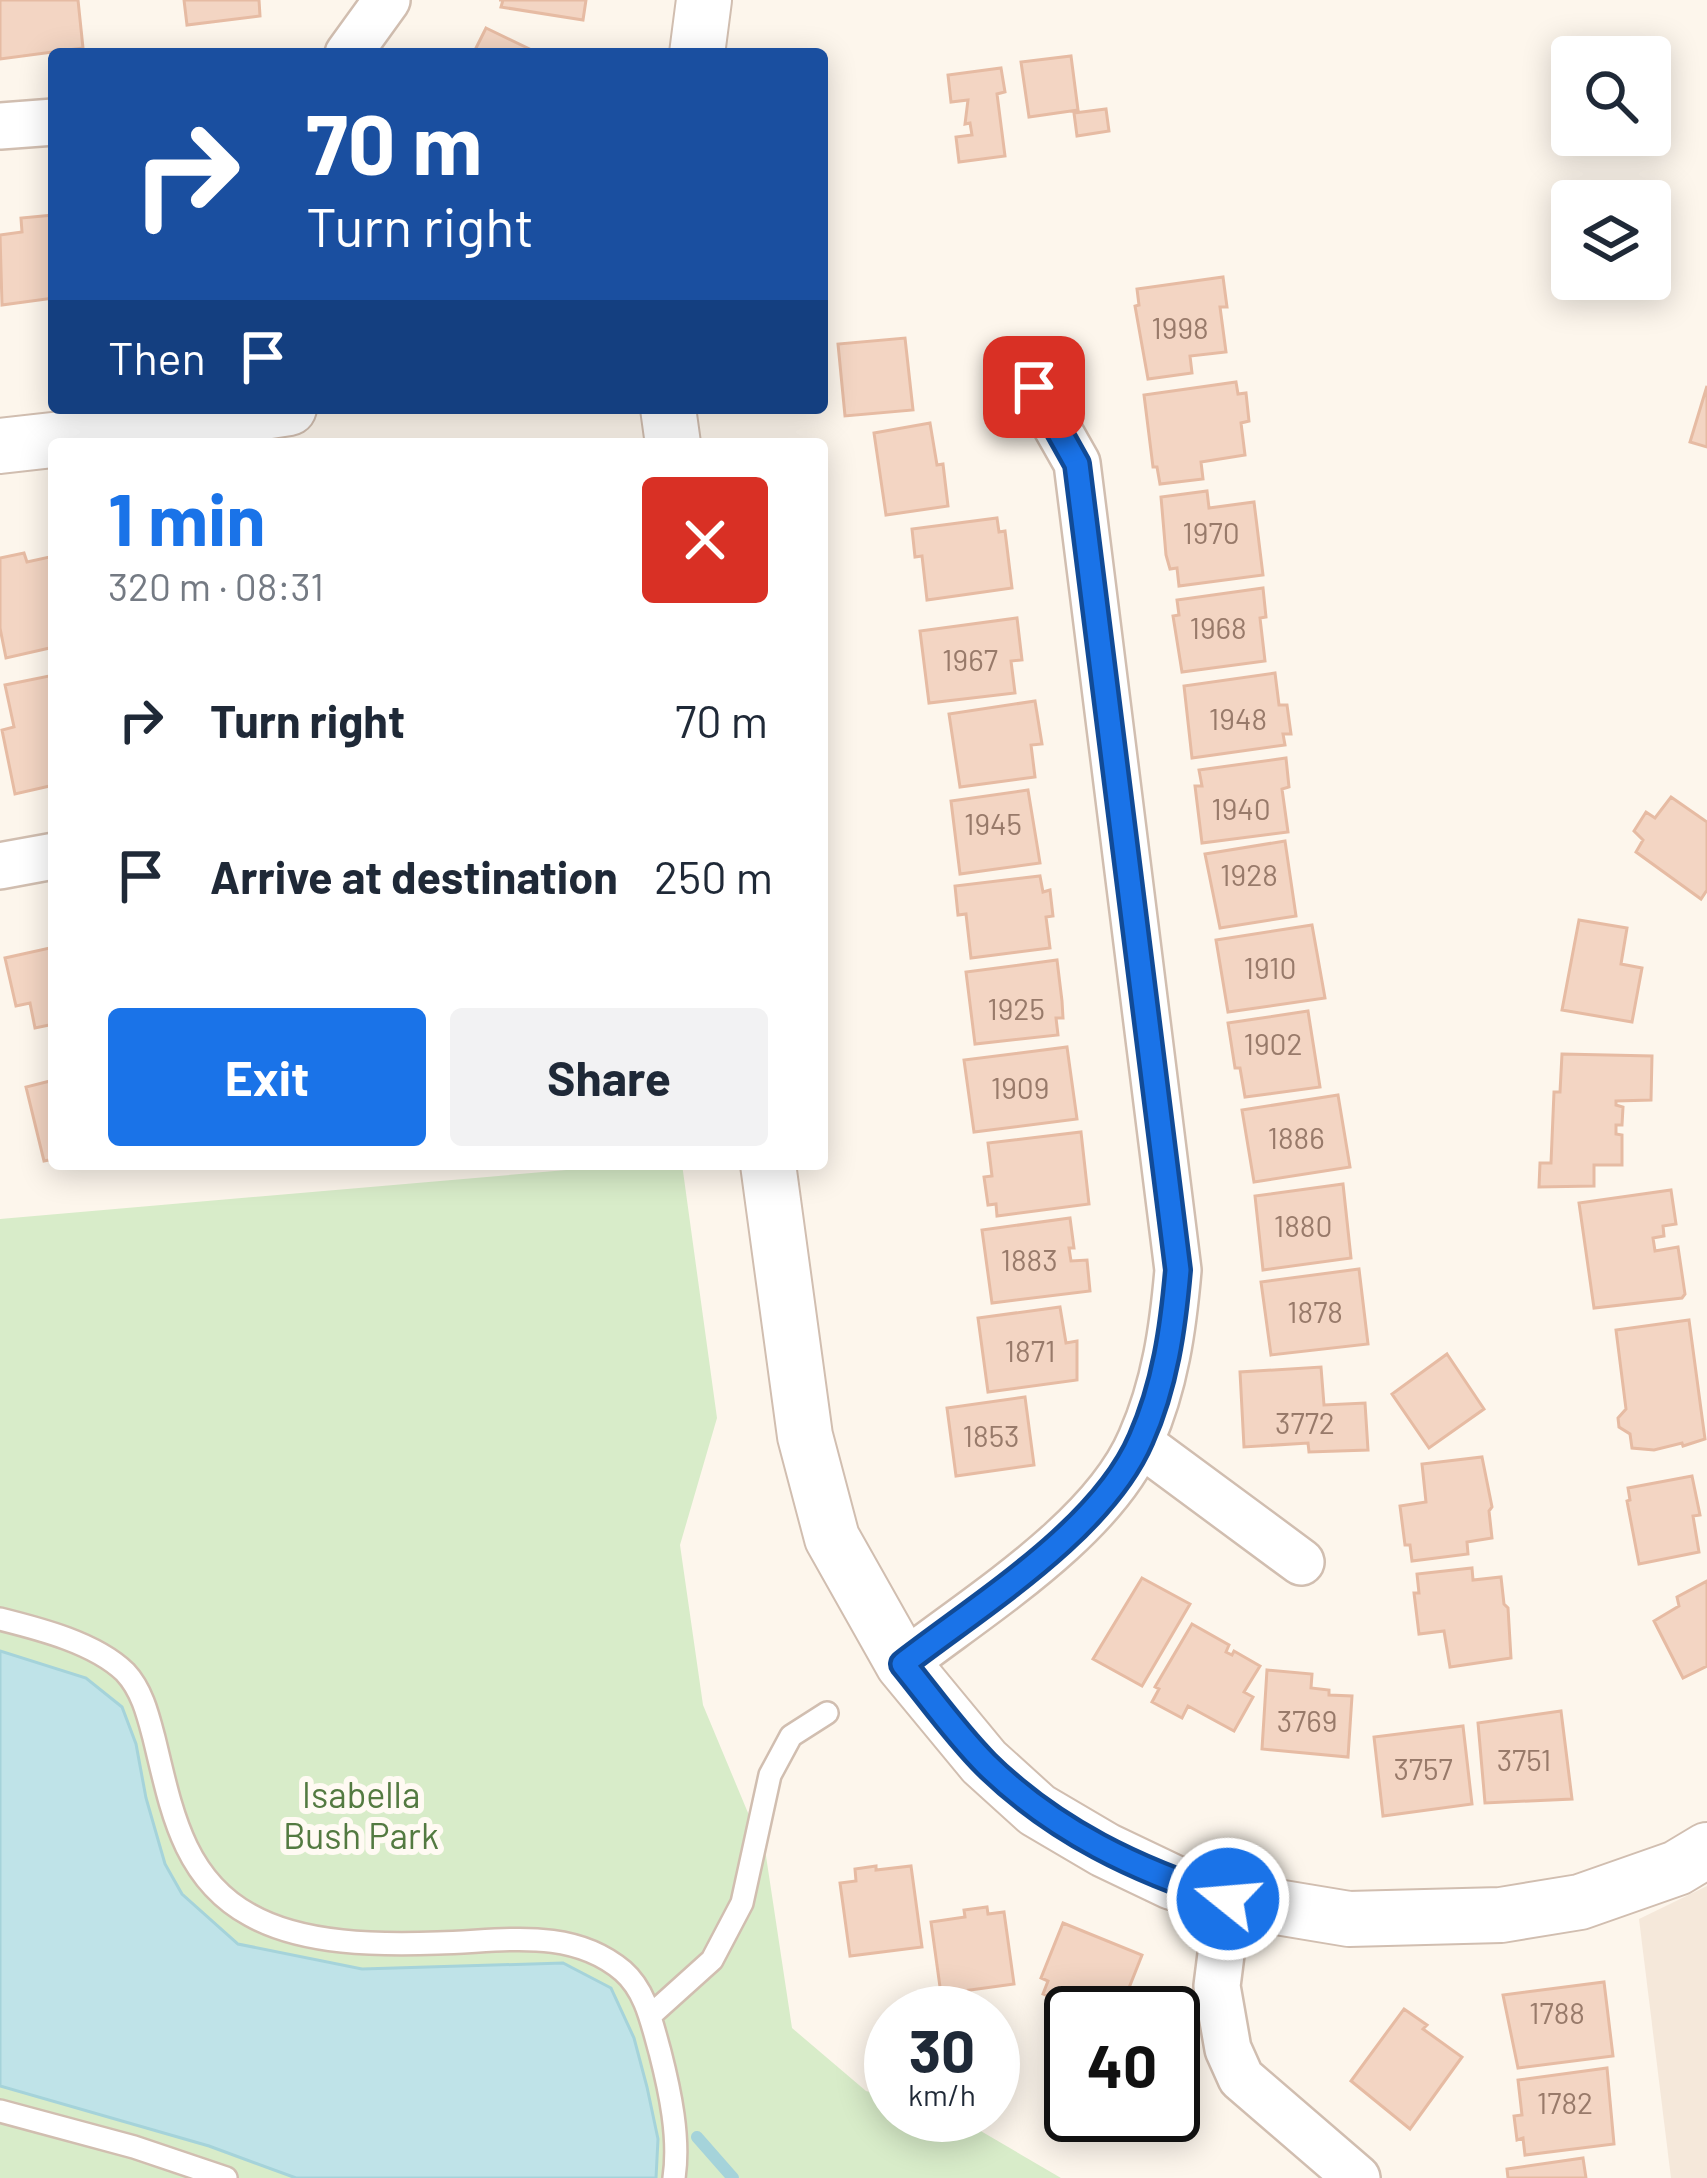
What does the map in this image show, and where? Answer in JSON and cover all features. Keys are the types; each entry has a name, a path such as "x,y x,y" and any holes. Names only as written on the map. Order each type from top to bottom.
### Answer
{"street":[{"path":"352,48 387,0"},
{"path":"699,48 704,0"},
{"path":"0,127 48,123"},
{"path":"903,1664 1057,1546 1110,1487 1140,1443 1163,1375 1178,1270 1077,464 1034,387"},
{"path":"75,438 253,414"},
{"path":"0,446 48,441"},
{"path":"0,866 48,857"},
{"path":"770,1170 805,1436 832,1538 903,1664 984,1762 1037,1810 1172,1882 1228,1899 1349,1919 1501,1915 1580,1902 1677,1868 1707,1850"},
{"path":"1140,1443 1301,1562"},
{"path":"1228,1899 1217,1986 1228,2049 1241,2078 1357,2178"}],"lane":[{"path":"0,1619 94,1651 125,1673 146,1704 171,1811 191,1862 218,1892 250,1916 290,1931 350,1940 437,1943 525,1937 579,1947 624,1972 652,2014 668,2084 674,2178"},
{"path":"652,2014 712,1960 742,1903 770,1775 791,1736 827,1713"},
{"path":"0,2111 226,2178"}],"shaded area":[{"path":"1707,1886 1707,2178 1671,2178 1639,1919"}],"green space":[{"name":"Isabella Bush Park","path":"567,1170 683,1170 717,1418 680,1545 703,1705 766,1856 792,2028 864,2089 864,2142 999,2142 1061,2178 0,2178 0,1219"}],"water":[{"path":"0,1651 86,1678 122,1707 136,1744 165,1864 182,1894 238,1944 362,1969 563,1963 611,1988 634,2038 647,2087 658,2139 656,2178 296,2178 209,2146 0,2086"}],"building":[{"path":"0,0 78,0 83,48 48,48 48,53 0,59"},
{"path":"184,0 259,0 260,16 187,25"},
{"path":"503,0 586,0 583,20 501,7"},
{"path":"486,28 528,48 476,48"},
{"path":"1071,56 1078,110 1029,117 1021,62"},
{"path":"1001,68 1005,92 997,94 1005,156 959,162 956,137 972,135 970,123 965,124 968,100 951,102 948,75"},
{"path":"1106,109 1109,131 1077,136 1074,113"},
{"path":"48,216 48,299 2,305 0,235 22,232 21,218"},
{"path":"1223,277 1227,307 1220,307 1226,352 1190,356 1192,373 1148,379 1135,306 1139,305 1137,289"},
{"path":"905,338 913,410 845,416 838,344"},
{"path":"1236,382 1238,394 1246,393 1249,421 1241,423 1245,455 1201,462 1203,479 1160,484 1157,467 1153,467 1144,395"},
{"path":"1707,386 1707,447 1690,442"},
{"path":"930,423 937,465 943,464 948,506 886,515 874,433"},
{"path":"1207,491 1209,508 1254,502 1263,575 1179,586 1177,568 1170,569 1166,555 1161,497"},
{"path":"997,518 999,532 1005,531 1012,588 927,600 922,556 915,557 912,529"},
{"path":"24,553 27,562 48,557 48,648 6,658 0,628 0,558"},
{"path":"1263,588 1266,617 1260,618 1265,661 1182,672 1173,616 1179,615 1177,600"},
{"path":"1017,618 1022,660 1011,661 1015,693 929,703 920,631"},
{"path":"1275,673 1279,705 1287,705 1291,734 1283,734 1285,745 1192,758 1184,686"},
{"path":"48,676 48,786 15,794 2,730 14,727 5,685"},
{"path":"1035,701 1042,744 1031,745 1035,777 960,787 949,714"},
{"path":"1286,758 1289,787 1282,789 1288,832 1202,843 1195,786 1202,786 1199,770"},
{"path":"1028,790 1040,863 960,874 951,801"},
{"path":"1671,797 1707,822 1707,890 1701,899 1636,852 1643,840 1634,831 1646,812 1655,818"},
{"path":"1285,841 1296,916 1220,928 1205,854"},
{"path":"1040,876 1043,892 1050,890 1053,916 1046,917 1050,948 971,958 966,914 958,915 955,886"},
{"path":"1579,920 1627,928 1621,964 1642,968 1632,1022 1562,1010"},
{"path":"1312,925 1325,998 1228,1012 1216,940"},
{"path":"48,948 48,1025 35,1028 30,1003 16,1006 5,958"},
{"path":"1057,960 1063,1018 1056,1018 1058,1035 975,1044 966,972"},
{"path":"1308,1011 1320,1087 1245,1097 1228,1023"},
{"path":"1067,1047 1077,1119 974,1132 964,1060"},
{"path":"1562,1054 1652,1056 1651,1100 1616,1101 1623,1107 1622,1125 1616,1125 1616,1134 1622,1135 1622,1165 1594,1165 1594,1186 1539,1187 1540,1163 1551,1163 1554,1092 1560,1092"},
{"path":"48,1082 48,1160 44,1161 26,1087"},
{"path":"1338,1095 1350,1167 1254,1182 1242,1110"},
{"path":"1081,1132 1089,1204 997,1216 996,1204 988,1205 984,1177 992,1176 988,1143"},
{"path":"1343,1184 1351,1258 1263,1270 1255,1196"},
{"path":"1671,1190 1676,1224 1663,1226 1664,1236 1653,1238 1655,1251 1678,1247 1685,1294 1594,1308 1579,1203"},
{"path":"1070,1218 1071,1261 1087,1260 1090,1291 992,1303 982,1230"},
{"path":"1359,1269 1368,1344 1271,1355 1261,1282"},
{"path":"1060,1307 1066,1343 1077,1341 1077,1380 988,1392 978,1318"},
{"path":"1689,1320 1705,1439 1654,1450 1632,1448 1630,1434 1619,1427 1618,1418 1626,1409 1616,1330"},
{"path":"1447,1354 1484,1409 1429,1448 1392,1394"},
{"path":"1321,1367 1324,1405 1365,1403 1368,1450 1309,1452 1308,1443 1244,1447 1240,1372"},
{"path":"1025,1397 1034,1465 956,1476 947,1408"},
{"path":"1482,1457 1492,1507 1492,1538 1467,1542 1468,1554 1412,1561 1400,1506 1426,1502 1422,1464"},
{"path":"1692,1476 1700,1515 1693,1516 1699,1552 1639,1564 1628,1488"},
{"path":"1472,1568 1473,1580 1501,1577 1511,1658 1450,1667 1444,1631 1419,1634 1414,1593 1419,1593 1417,1574"},
{"path":"1142,1578 1190,1604 1142,1686 1093,1659"},
{"path":"1707,1581 1707,1666 1683,1678 1654,1621 1679,1606 1677,1597"},
{"path":"1192,1624 1229,1645 1226,1652 1232,1655 1234,1651 1260,1666 1244,1692 1253,1697 1234,1731 1188,1706 1182,1718 1152,1702 1159,1689 1155,1687"},
{"path":"1267,1670 1312,1674 1311,1688 1352,1696 1348,1757 1262,1749"},
{"path":"1561,1711 1572,1799 1485,1803 1478,1723"},
{"path":"1463,1726 1472,1804 1383,1816 1374,1737"},
{"path":"876,1866 876,1870 911,1866 922,1947 850,1956 840,1883 856,1881 855,1869"},
{"path":"987,1907 988,1914 1004,1912 1014,1984 940,1986 931,1922 965,1917 964,1910"},
{"path":"1063,1923 1142,1955 1130,1986 1046,1986 1048,1981 1041,1978"},
{"path":"1604,1982 1613,2056 1518,2068 1503,1995"},
{"path":"1404,2009 1462,2057 1410,2129 1351,2081"},
{"path":"1607,2068 1614,2144 1525,2155 1523,2138 1517,2140 1514,2116 1522,2115 1518,2080"},
{"path":"1583,2158 1586,2178 1508,2178 1507,2169"}],"waterway":[{"path":"697,2137 733,2178"}],"route":[{"path":"1034,387 1077,464 1178,1270 1174,1324 1140,1443 1110,1487 1057,1546 903,1664 984,1762 1037,1810 1172,1882 1228,1899"}]}
